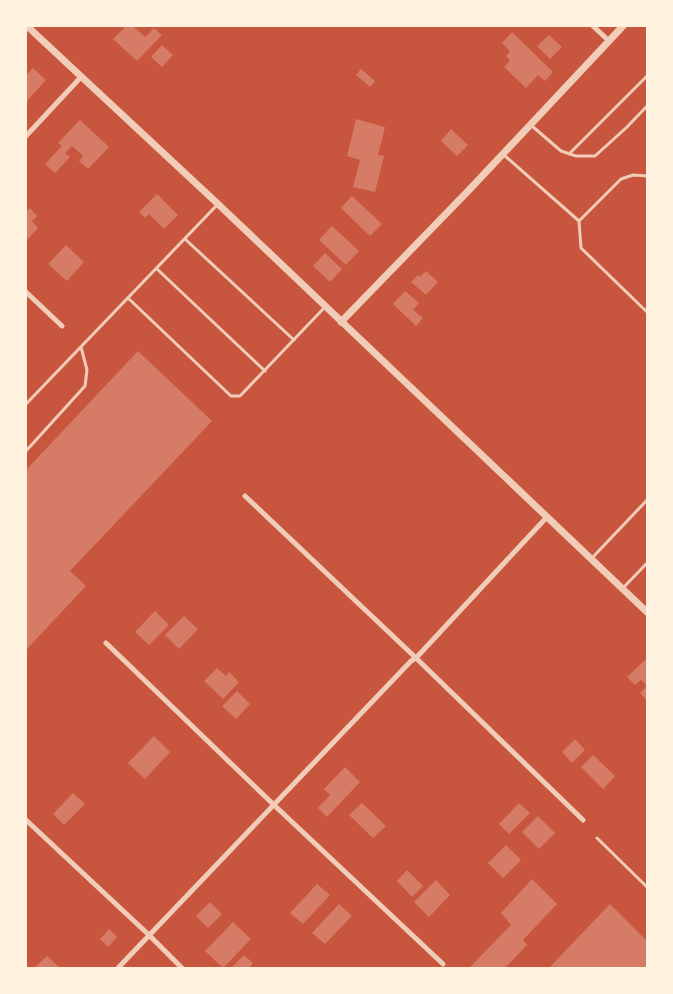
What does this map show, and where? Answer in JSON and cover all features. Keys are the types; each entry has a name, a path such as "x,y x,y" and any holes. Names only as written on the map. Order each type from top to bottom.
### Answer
{"street":[{"path":"27,26 218,204 648,613"},
{"path":"593,26 609,41"},
{"path":"341,322 623,26"},
{"path":"26,136 81,77"},
{"path":"26,292 62,326"},
{"path":"245,496 583,820"},
{"path":"118,969 416,658 546,518"},
{"path":"106,643 274,806 443,964"},
{"path":"26,820 182,969"}],"lane":[{"path":"569,154 648,75"},
{"path":"530,124 561,151 576,156 595,156 627,128 648,105"},
{"path":"502,154 579,221 581,248 648,313"},
{"path":"579,221 621,179 633,175 648,176"},
{"path":"26,405 218,204"},
{"path":"185,239 294,340"},
{"path":"157,268 265,371"},
{"path":"128,298 231,396 240,396 326,307"},
{"path":"26,451 85,386 87,370 81,347"},
{"path":"591,560 648,499"},
{"path":"622,589 648,562"},
{"path":"597,838 648,888"}],"building":[{"path":"126,26 133,26 145,37 154,28 162,35 137,61 113,39"},
{"path":"512,32 553,72 545,81 538,75 526,88 504,67 510,61 506,56 510,51 502,43"},
{"path":"549,35 562,47 550,59 537,46"},
{"path":"162,45 173,55 162,67 151,57"},
{"path":"33,68 46,80 26,102 26,75"},
{"path":"361,69 375,81 370,87 356,75"},
{"path":"356,119 385,127 378,155 384,156 375,192 353,187 360,160 347,156"},
{"path":"80,120 109,147 88,169 79,161 83,156 72,146 65,153 70,157 55,173 45,164 62,146 58,143"},
{"path":"451,129 468,145 457,156 441,141"},
{"path":"157,194 178,215 164,229 149,214 145,218 139,212"},
{"path":"352,196 382,224 370,236 341,208"},
{"path":"30,208 37,216 32,221 38,228 26,241 26,212"},
{"path":"332,226 359,251 346,265 319,240"},
{"path":"66,245 84,262 67,281 48,264"},
{"path":"325,253 342,269 330,282 313,266"},
{"path":"426,271 438,282 426,295 411,282"},
{"path":"405,291 419,303 413,310 423,318 416,326 393,304"},
{"path":"138,351 212,421 70,571 86,586 26,650 26,470"},
{"path":"155,611 169,625 149,645 135,632"},
{"path":"184,616 198,629 179,649 165,635"},
{"path":"645,660 648,663 648,701 640,693 647,686 641,680 635,685 627,677"},
{"path":"217,668 226,676 229,672 239,682 223,699 204,681"},
{"path":"237,691 250,704 236,719 222,706"},
{"path":"154,736 170,752 145,779 128,763"},
{"path":"575,739 585,750 572,763 562,752"},
{"path":"593,755 615,776 603,789 581,767"},
{"path":"345,767 360,782 327,817 318,808 330,795 324,789"},
{"path":"73,793 85,804 64,825 53,814"},
{"path":"362,803 386,826 373,838 349,815"},
{"path":"519,803 530,813 509,834 499,824"},
{"path":"538,816 555,833 539,849 522,832"},
{"path":"506,845 521,860 503,878 488,863"},
{"path":"407,870 423,886 412,897 397,881"},
{"path":"532,879 557,904 523,940 527,945 505,968 469,968 511,925 501,913"},
{"path":"436,880 450,895 429,917 414,902"},
{"path":"317,884 330,895 303,924 290,913"},
{"path":"210,902 222,914 208,928 196,916"},
{"path":"339,904 352,916 325,944 312,933"},
{"path":"610,904 648,942 648,968 549,968"},
{"path":"233,922 251,939 223,968 205,951"},
{"path":"109,929 117,937 108,947 100,939"},
{"path":"244,955 253,963 249,968 231,968"},
{"path":"47,956 60,968 34,968"}]}
